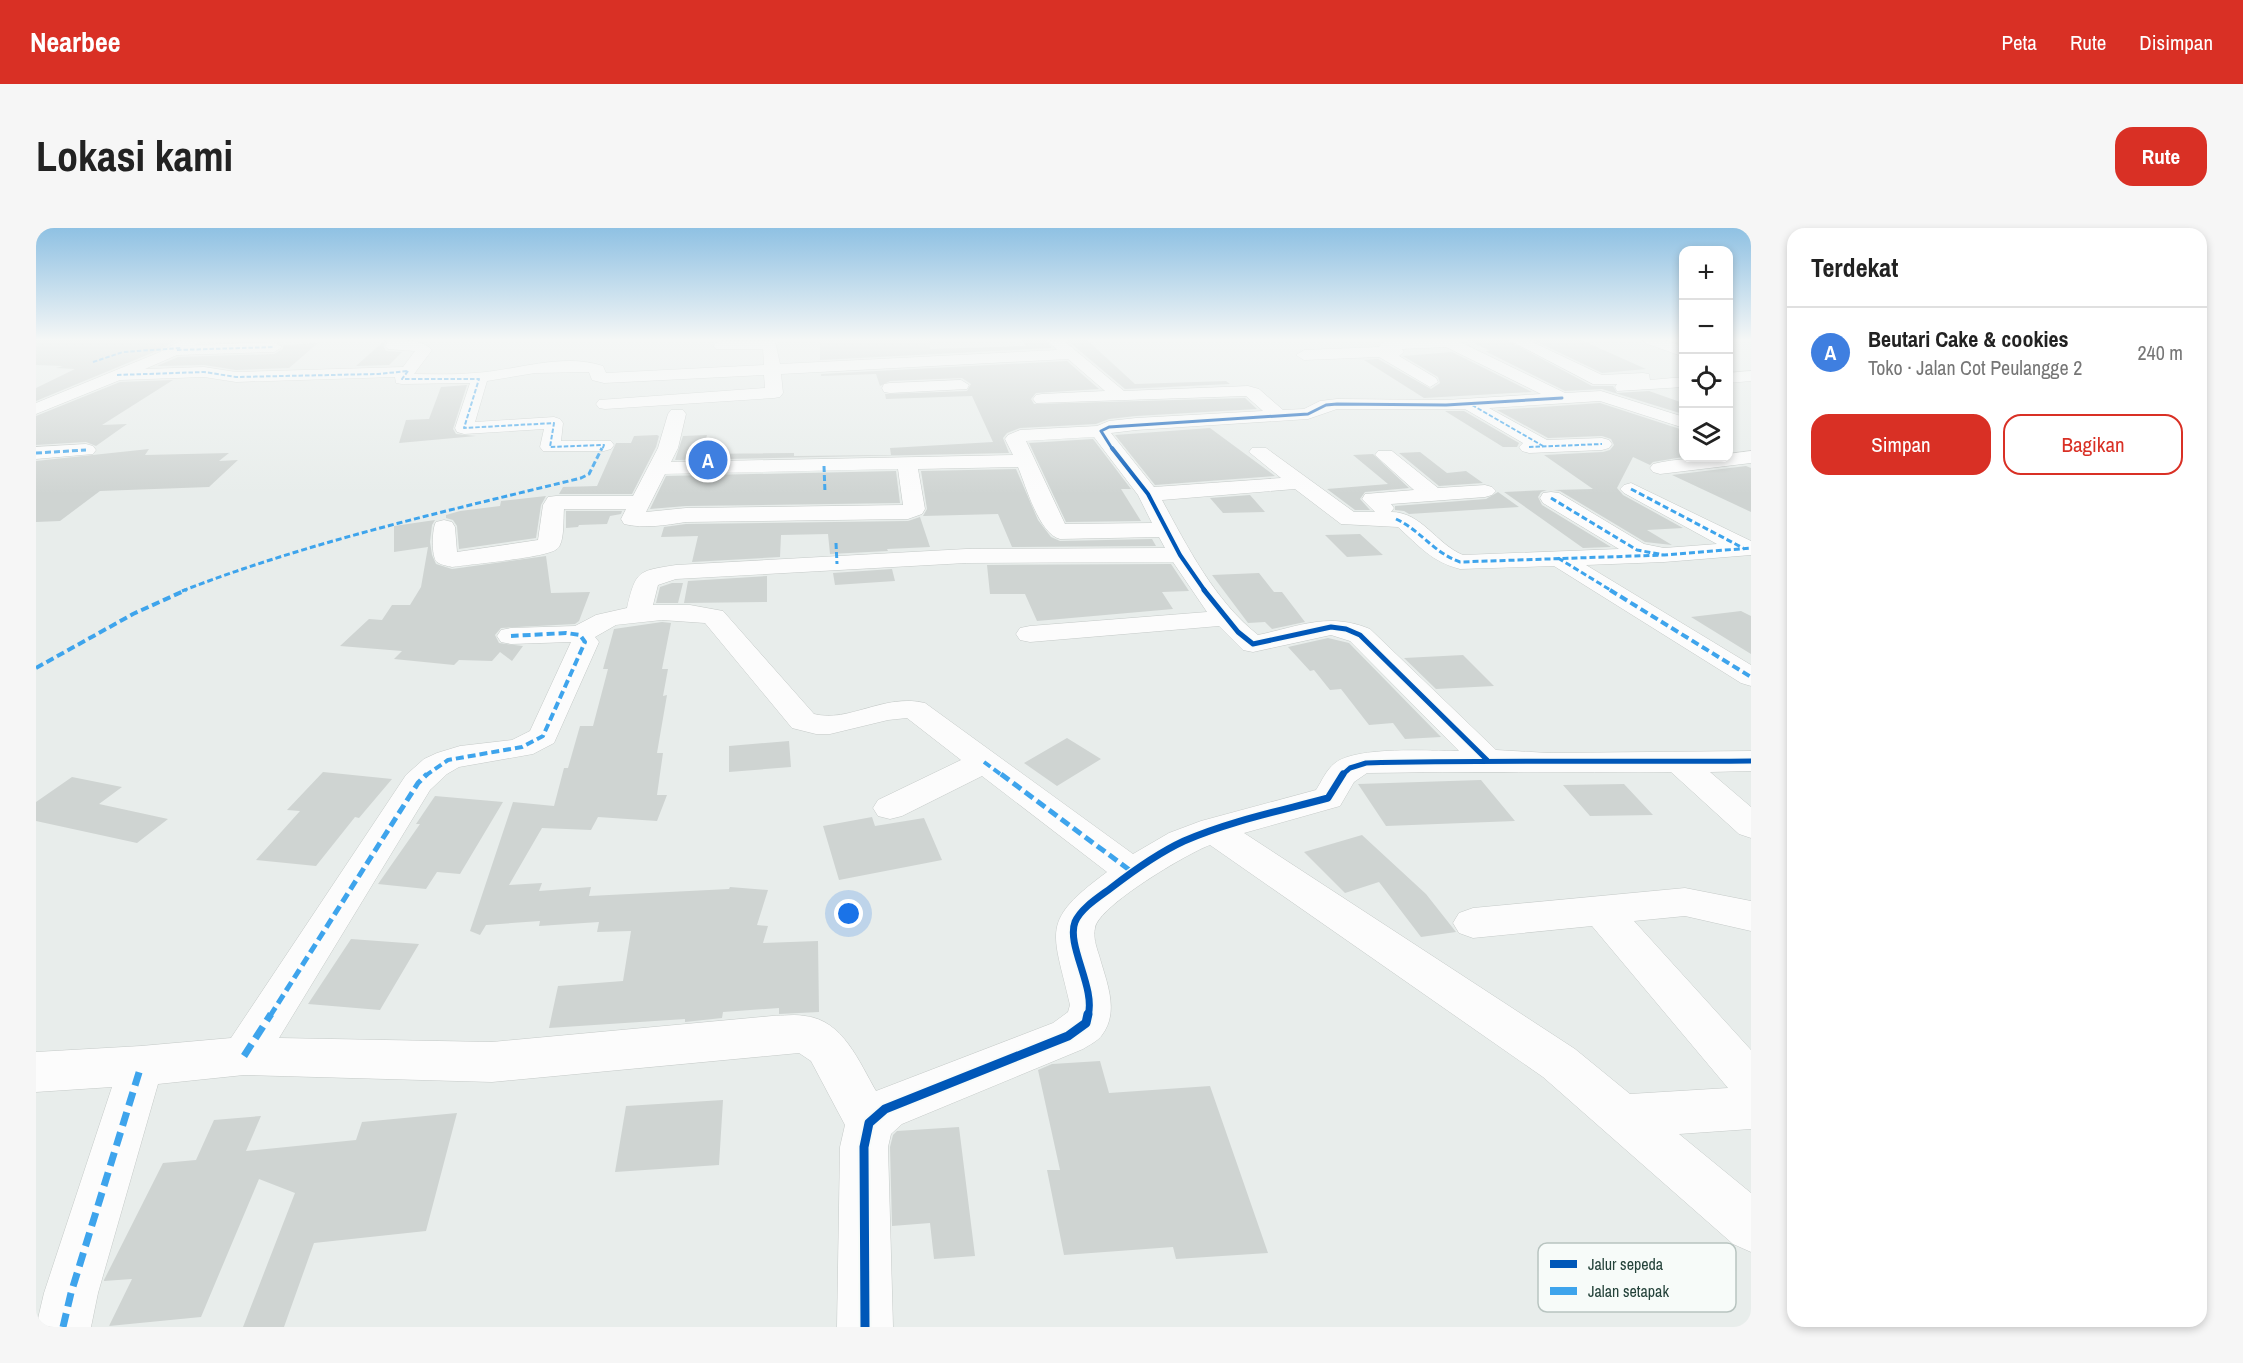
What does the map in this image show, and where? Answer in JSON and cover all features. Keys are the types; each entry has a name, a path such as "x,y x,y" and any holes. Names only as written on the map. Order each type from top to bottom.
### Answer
{"street":[{"path":"36,409 78,391"},
{"path":"475,391 464,428 554,423 550,447 604,445"},
{"path":"605,404 774,391"},
{"path":"1031,391 1034,408 1045,435"},
{"path":"1115,391 1120,396"},
{"path":"1034,408 1120,396 1241,391"},
{"path":"1249,391 1279,416"},
{"path":"1548,391 1562,398"},
{"path":"1601,396 1609,391"},
{"path":"1169,530 1060,532 1024,461 1016,437 1101,432 1109,428 1136,424 1308,414 1326,405 1337,404 1469,404 1601,396 1679,422"},
{"path":"1469,404 1536,447 1602,444"},
{"path":"677,414 668,448 632,519 698,514 908,512 914,509 907,465"},
{"path":"1101,432 1148,494 1169,530 1180,555 1226,618 1253,644 1331,627 1346,629 1360,635 1487,760"},
{"path":"1733,441 1751,448"},
{"path":"36,453 86,450"},
{"path":"1259,452 1349,519 1396,519 1406,522 1449,560 1460,562 1664,555 1747,548"},
{"path":"1385,455 1433,495"},
{"path":"1660,468 1751,457"},
{"path":"657,468 1024,461"},
{"path":"824,466 825,493"},
{"path":"1148,494 1247,488 1300,482"},
{"path":"1631,489 1747,548"},
{"path":"1396,519 1373,500 1485,491"},
{"path":"1551,498 1623,544 1637,550 1664,555"},
{"path":"444,527 446,558 452,560 546,545 551,542 556,502 639,502"},
{"path":"638,615 646,581 657,575 837,553 1180,555"},
{"path":"1558,558 1751,677"},
{"path":"511,636 566,633 580,635 609,619 638,615 702,613 714,617 802,721 813,726 826,727 891,708 914,709 1132,872"},
{"path":"1030,634 1226,618"},
{"path":"244,1056 418,783 431,770 447,760 517,749 534,744 543,736 579,660 585,642 580,635"},
{"path":"864,1327 864,1147 869,1123 885,1110 1068,1036 1086,1023 1091,1005 1075,941 1075,923 1090,904 1132,872 1182,842 1213,830 1328,798 1341,774 1356,765 1487,760 1548,763 1751,761"},
{"path":"890,808 984,762"},
{"path":"1679,762 1751,826"},
{"path":"1213,830 1558,1063 1751,1226"},
{"path":"1473,923 1685,902 1751,916"},
{"path":"1602,912 1751,1082"},
{"path":"36,1072 141,1066 244,1056 492,1062 772,1035 806,1034 827,1048 869,1123"},
{"path":"63,1327 71,1293 141,1066"},
{"path":"1621,1116 1751,1108"}],"building":[{"path":"36,391 59,391 36,401"},
{"path":"97,391 155,391 102,425 127,424 96,446 86,442 36,445 36,416"},
{"path":"439,391 465,391 453,429 456,434 476,436 399,443 406,420 429,419"},
{"path":"1063,391 1036,393 1031,399 1034,404 1245,398 1257,409 1136,416 1109,419 1096,424 1020,428 1007,433 1003,438 1009,453 675,460 683,436 707,435 702,454 794,453 794,456 891,455 890,448 993,442 972,396 886,399 885,394"},
{"path":"1413,391 1532,392 1424,398"},
{"path":"1609,391 1617,393 1650,391 1679,402 1679,413"},
{"path":"1600,403 1679,429 1679,458 1653,462 1650,465 1633,457 1617,488 1623,495 1683,528 1647,530 1672,545 1645,542 1560,491 1553,490 1593,489 1544,455 1603,452 1610,450 1614,445 1611,439 1602,436 1548,438 1497,410"},
{"path":"1445,411 1464,411 1519,443 1517,447 1503,447"},
{"path":"1210,428 1275,476 1155,485 1115,435"},
{"path":"634,436 659,436 656,447 632,494 559,494 563,487 597,486 616,443 631,443"},
{"path":"1093,439 1131,489 1121,489 1141,521 1066,522 1029,443"},
{"path":"149,449 145,455 229,453 219,461 238,460 209,487 100,491 60,521 36,522 36,461"},
{"path":"1420,452 1447,473 1466,471 1483,483 1439,486 1399,453"},
{"path":"1373,454 1409,488 1365,492 1360,499 1370,510 1355,510 1327,489 1388,484 1353,455"},
{"path":"1746,466 1751,468 1751,512 1672,475"},
{"path":"1016,469 1038,520 1051,537 1060,541 1152,539 1156,546 1012,547 998,514 923,516 927,509 921,471"},
{"path":"896,471 900,503 686,506 650,509 666,476"},
{"path":"1547,490 1541,492 1538,497 1542,505 1611,547 1583,548 1504,492"},
{"path":"1498,492 1519,507 1409,514 1395,510 1395,506 1486,499"},
{"path":"1250,495 1265,512 1223,513 1210,498"},
{"path":"546,496 541,505 536,538 459,549 457,526 453,520 446,518 446,515 460,511 500,506 501,501"},
{"path":"566,511 622,511 621,514 610,516 607,524 566,528"},
{"path":"920,517 930,547 830,554 828,534 781,535 780,557 692,562 698,536 661,537 664,527 686,524 908,521"},
{"path":"435,520 432,525 430,542 436,564 452,569 546,556 551,593 590,592 579,621 575,624 501,628 495,635 499,643 523,646 512,661 500,652 492,661 459,660 454,665 394,659 402,651 340,646 369,619 382,620 392,605 410,605 421,587 428,547 394,552 394,526"},
{"path":"1360,534 1383,555 1347,557 1325,535"},
{"path":"1171,564 1189,591 1162,592 1173,609 1037,621 1025,594 990,594 987,565"},
{"path":"892,569 895,581 835,585 833,573"},
{"path":"1259,573 1274,592 1282,592 1305,622 1272,629 1265,622 1248,623 1212,575"},
{"path":"767,576 767,602 684,603 688,581"},
{"path":"672,583 683,583 678,603 656,603 660,587"},
{"path":"1741,611 1751,616 1751,654 1691,617"},
{"path":"662,622 671,623 662,669 668,669 663,696 667,695 657,753 663,753 657,795 667,795 657,821 598,817 591,830 542,828 509,885 542,883 539,891 591,887 589,896 729,889 730,887 768,890 757,925 768,926 763,943 818,941 819,1012 779,1014 779,1008 723,1012 722,1018 685,1022 685,1019 549,1028 558,986 623,981 631,931 597,932 599,922 539,926 540,921 486,925 480,935 470,931 513,802 554,806 564,768 568,768 580,726 593,726 608,669 603,669 614,629"},
{"path":"1328,638 1349,643 1441,737 1405,739 1393,723 1369,725 1341,689 1330,690 1314,670 1310,671 1288,647"},
{"path":"1463,655 1494,686 1436,689 1404,658"},
{"path":"1067,738 1101,759 1057,786 1024,763"},
{"path":"789,741 791,767 729,772 729,746"},
{"path":"323,772 392,779 359,818 355,817 316,866 256,860 300,811 287,810"},
{"path":"72,777 122,787 99,804 168,819 137,843 36,821 36,802"},
{"path":"1481,780 1515,821 1386,826 1358,784"},
{"path":"1624,784 1653,815 1590,816 1563,785"},
{"path":"435,796 503,802 460,874 437,872 426,889 378,884 420,824 416,824"},
{"path":"872,817 875,826 924,818 942,860 839,880 823,826"},
{"path":"1362,835 1426,894 1456,932 1421,937 1379,882 1345,893 1304,852"},
{"path":"351,939 419,944 380,1010 308,1004"},
{"path":"1100,1061 1109,1093 1210,1086 1268,1253 1176,1259 1173,1247 1064,1255 1047,1170 1060,1170 1038,1070 1052,1064"},
{"path":"723,1100 719,1165 615,1172 626,1106"},
{"path":"457,1113 426,1231 314,1243 284,1327 243,1327 295,1193 259,1179 201,1317 109,1326 132,1279 104,1280 163,1163 196,1160 214,1120 261,1116 246,1151 356,1140 362,1122"},
{"path":"959,1127 975,1256 934,1259 930,1223 892,1226 890,1147 893,1135 897,1131"}],"marked path":[{"path":"36,668 152,604 241,570 337,540 581,478 589,474 604,445 550,447 554,423 464,428 475,391"},
{"path":"1472,405 1543,446"},
{"path":"1529,447 1602,444"},
{"path":"36,453 86,450"},
{"path":"824,466 825,493"},
{"path":"1631,489 1743,548"},
{"path":"1551,498 1637,550 1664,555 1751,548"},
{"path":"1396,519 1413,528 1442,554 1460,562 1664,555"},
{"path":"836,543 837,564"},
{"path":"1558,558 1751,677"},
{"path":"244,1056 418,783 428,773 448,760 460,756 522,747 543,736 585,642 580,635 566,633 511,636"},
{"path":"984,762 1132,872"},
{"path":"63,1327 71,1293 141,1066"}],"cycle path":[{"path":"1487,760 1360,635 1346,629 1331,627 1253,644 1238,632 1210,598 1180,555 1148,494 1101,431 1109,427 1136,424 1308,414 1326,405 1337,404 1446,405 1562,398"},
{"path":"865,1327 864,1147 869,1123 885,1109 1068,1036 1086,1023 1091,1005 1075,941 1075,923 1090,904 1132,872 1182,842 1213,830 1328,798 1345,771 1366,763 1487,760 1548,763 1751,761"}],"place":[{"name":"Beutari Cake & cookies","path":"708,460"}]}
